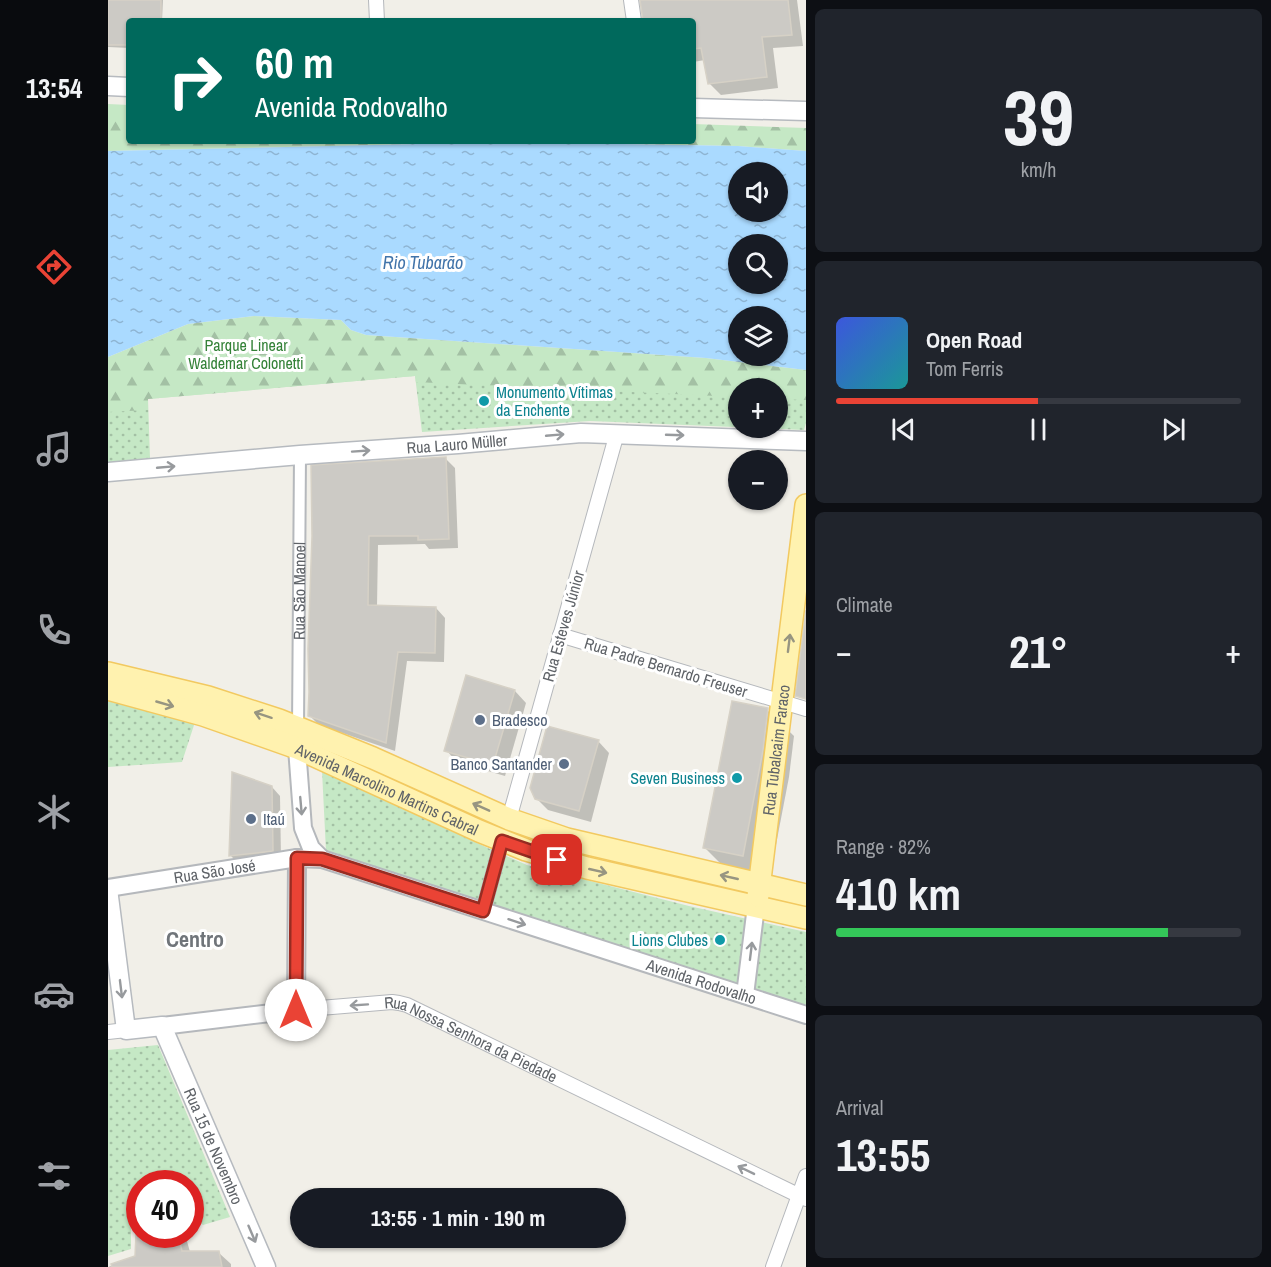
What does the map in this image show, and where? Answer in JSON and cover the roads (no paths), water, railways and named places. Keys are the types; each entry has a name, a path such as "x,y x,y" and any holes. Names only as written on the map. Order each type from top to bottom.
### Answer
{"main road":[{"path":"108,86 126,87"},
{"path":"696,108 806,111"},
{"name":"Rua Lauro Müller","path":"108,472 581,433 806,441"},
{"name":"Rua Tubalcaim Faraco","path":"756,906 806,505"},
{"name":"Avenida Marcolino Martins Cabral","path":"108,673 208,697 297,737 502,841 526,850 587,868 806,918"},
{"name":"Avenida Marcolino Martins Cabral","path":"108,689 373,758 509,819 567,839 806,895"},
{"path":"108,889 117,1031"},
{"name":"Rua Nossa Senhora da Piedade","path":"117,1031 162,1026"},
{"name":"Rua 15 de Novembro","path":"162,1026 266,1267"}],"street":[{"path":"376,0 378,18"},
{"path":"631,0 634,18"},
{"name":"Rua Esteves Júnior","path":"509,819 617,433"},
{"name":"Rua São Manoel","path":"300,455 297,737 303,828 311,848 322,859"},
{"name":"Rua Padre Bernardo Freuser","path":"560,635 806,709"},
{"path":"483,911 502,841"},
{"path":"296,1010 297,858"},
{"name":"Rua São José","path":"108,889 297,858 322,859"},
{"name":"Avenida Rodovalho","path":"322,859 806,1015"},
{"name":"Rua Tubalcaim Faraco","path":"745,995 756,906"},
{"name":"Rua Nossa Senhora da Piedade","path":"162,1026 296,1010 392,1002 407,1005 802,1197"},
{"path":"772,1267 802,1197 806,1176"}],"water":[{"name":"Rio Tubarão","path":"416,144 621,144 738,146 806,151 806,370 773,366 788,366 788,306 728,306 728,361 366,335 351,330 341,320 254,316 188,324 108,357 108,151"}],"place":[{"name":"Monumento Vítimas da Enchente","path":"484,401"},
{"name":"Bradesco","path":"480,720"},
{"name":"Banco Santander","path":"564,764"},
{"name":"Seven Business","path":"737,778"},
{"name":"Itaú","path":"251,819"},
{"name":"Lions Clubes","path":"720,940"}],"district":[{"name":"Centro","path":"195,939"}],"park label":[{"name":"Parque Linear Waldemar Colonetti","path":"246,354"}]}
